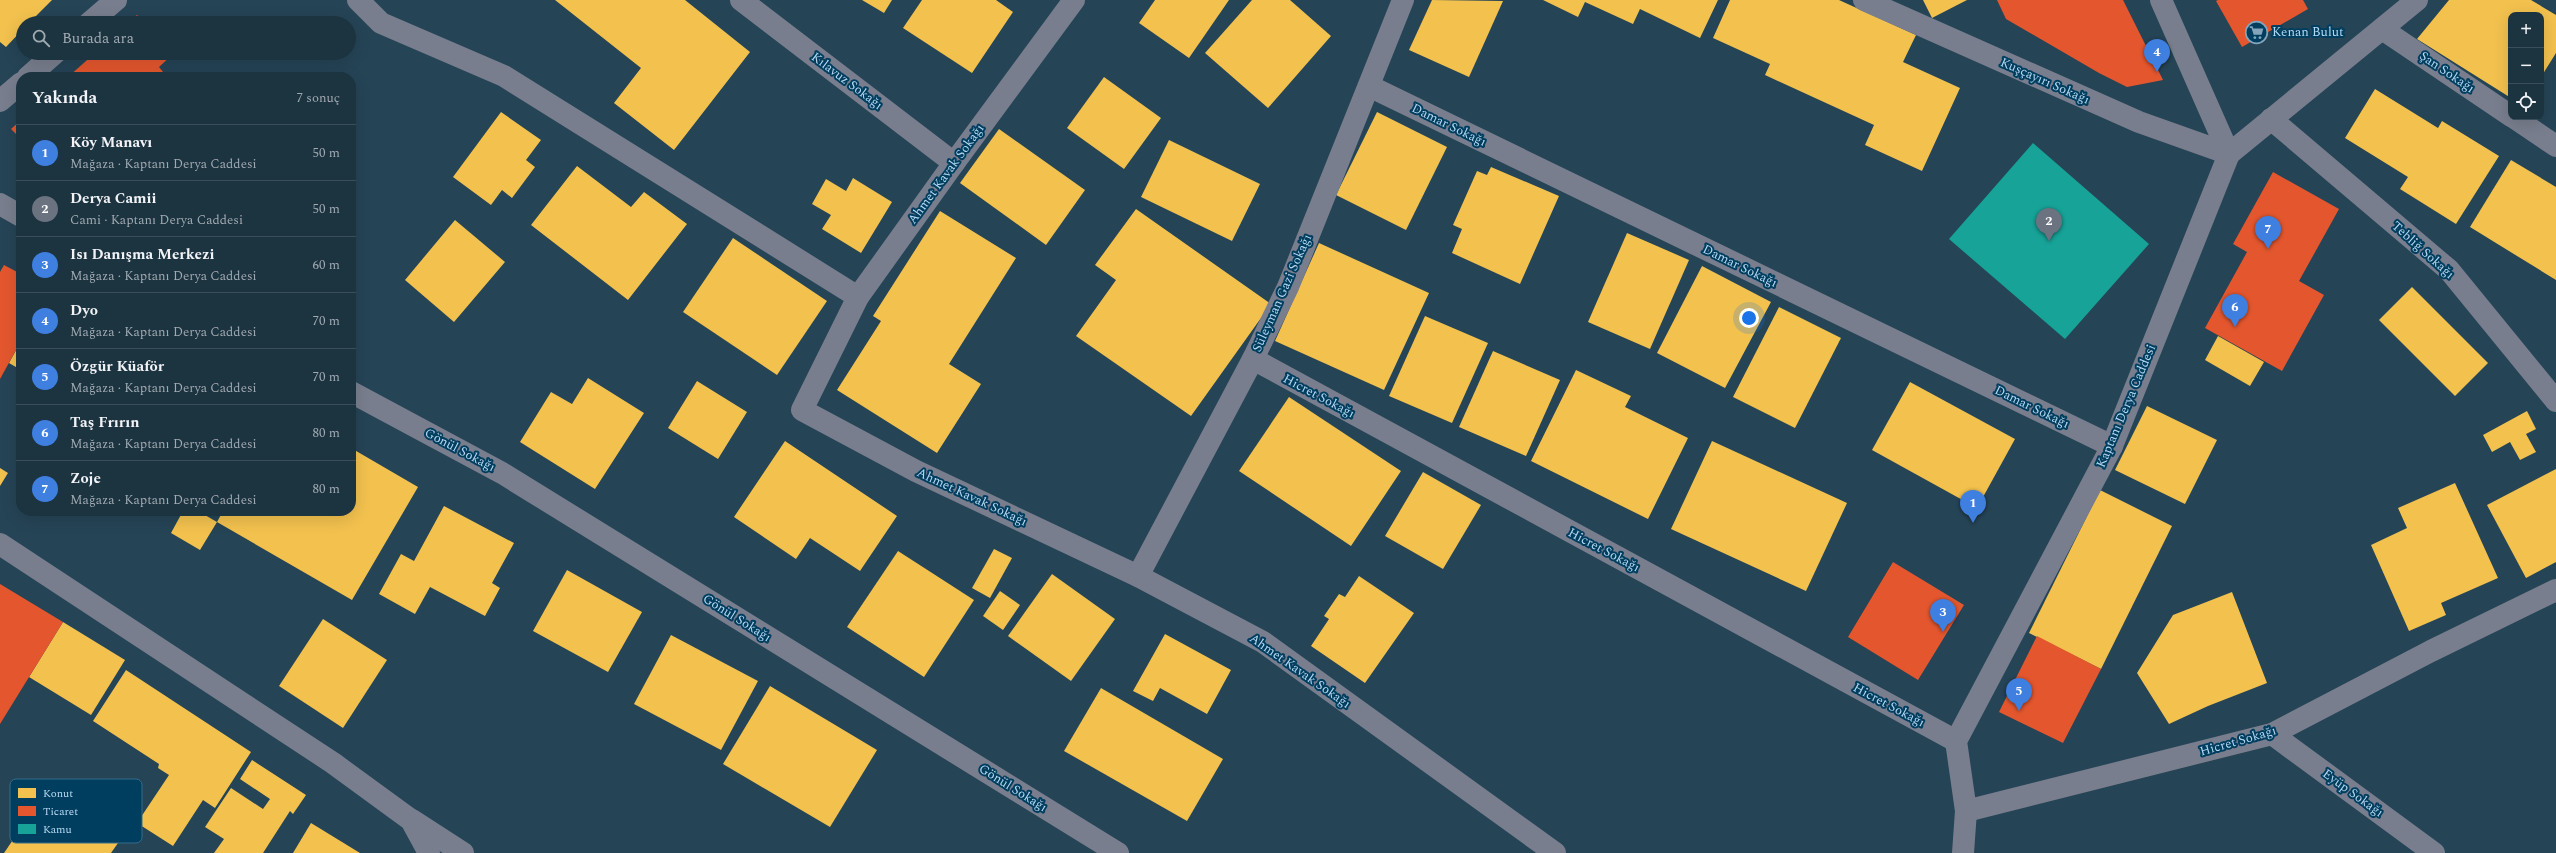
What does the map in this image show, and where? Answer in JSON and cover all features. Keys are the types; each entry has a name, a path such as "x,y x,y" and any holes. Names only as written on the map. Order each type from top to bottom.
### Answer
{"street":[{"path":"97,16 116,0"},
{"path":"358,0 381,23 504,76 858,298"},
{"name":"Kılavuz Sokağı","path":"741,0 954,163"},
{"name":"Ahmet Kavak Sokağı","path":"1074,0 954,163 858,298 802,410 916,471 1138,576 1263,642 1554,853"},
{"name":"Süleyman Gazi Sokağı","path":"1138,576 1253,359 1288,287 1403,0"},
{"name":"Kuşçayırı Sokağı","path":"1864,0 2139,122 2229,154"},
{"path":"2161,0 2229,154 2418,0"},
{"name":"Şan Sokağı","path":"2382,29 2508,113"},
{"path":"34,72 47,60"},
{"name":"Damar Sokağı","path":"1368,86 2112,446"},
{"path":"0,102 16,88"},
{"name":"Tebliğ Sokağı","path":"2271,119 2448,270 2556,401"},
{"name":"Şan Sokağı","path":"2518,120 2556,146"},
{"name":"Kaptanı Derya Caddesi","path":"1956,741 2112,446 2229,154"},
{"path":"0,204 16,213"},
{"name":"Hicret Sokağı","path":"1253,359 1956,741"},
{"name":"Gönül Sokağı","path":"356,395 502,473 1118,853"},
{"path":"1,548 326,758 411,820 463,853"},
{"name":"Hicret Sokağı","path":"1966,811 2272,734 2431,651 2556,590"},
{"name":"Eyüp Sokağı","path":"2272,734 2434,853"},
{"path":"1956,741 1966,811 1962,853"},
{"path":"411,820 429,853"}],"building: Konut":[{"path":"0,0 52,0 36,16 16,16 16,36 6,47 0,42"},
{"path":"555,0 685,0 750,52 674,150 614,103 641,68"},
{"path":"862,0 892,0 884,13"},
{"path":"922,0 996,0 1013,12 972,73 903,28"},
{"path":"1155,0 1229,0 1189,58 1139,23"},
{"path":"1252,0 1290,0 1331,36 1268,108 1205,53"},
{"path":"1432,0 1503,1 1469,77 1409,50"},
{"path":"1543,0 1718,0 1700,38 1640,9 1633,24 1585,2 1578,17"},
{"path":"1730,0 1839,0 1916,35 1903,62 1960,88 1922,171 1865,145 1874,125 1765,75 1770,64 1713,38"},
{"path":"1923,0 1967,0 1932,18"},
{"path":"2449,0 2531,0 2556,15 2556,53 2544,72 2544,12 2508,12 2508,96 2417,39"},
{"path":"1104,77 1161,118 1124,169 1067,128"},
{"path":"2375,89 2438,128 2442,121 2499,156 2456,224 2400,189 2408,177 2345,138"},
{"path":"501,112 541,140 526,160 535,167 512,198 502,190 491,205 453,177"},
{"path":"1377,112 1447,147 1406,230 1336,195"},
{"path":"999,129 1085,190 1046,245 960,183"},
{"path":"1169,140 1260,184 1232,241 1141,197"},
{"path":"2511,160 2556,187 2556,280 2470,227"},
{"path":"577,166 631,207 644,192 687,224 628,300 531,225"},
{"path":"1491,167 1559,196 1520,284 1452,253 1462,229 1453,225 1477,171 1487,175"},
{"path":"853,178 892,202 861,253 822,229 831,215 812,204 826,179 846,191"},
{"path":"1136,209 1271,304 1191,416 1076,336 1116,280 1095,265"},
{"path":"940,211 1016,258 949,364 981,384 937,453 837,390 881,321 873,316"},
{"path":"455,220 505,262 454,322 405,280"},
{"path":"1627,233 1689,260 1650,349 1588,322"},
{"path":"733,238 827,301 777,375 683,312"},
{"path":"1319,243 1429,293 1384,390 1275,341"},
{"path":"1702,266 1771,302 1725,388 1657,353"},
{"path":"2412,287 2488,363 2455,396 2379,320"},
{"path":"1779,307 1841,338 1795,428 1733,397"},
{"path":"1425,316 1488,343 1452,423 1389,396"},
{"path":"2218,336 2264,362 2250,386 2205,360"},
{"path":"16,350 16,367 9,363"},
{"path":"1493,351 1560,380 1526,456 1459,427"},
{"path":"1576,370 1631,396 1625,407 1688,438 1648,519 1531,461"},
{"path":"588,378 644,413 595,489 520,442 551,392 572,404"},
{"path":"697,381 747,412 718,459 668,428"},
{"path":"1910,382 2015,439 1977,508 1872,450"},
{"path":"1289,397 1401,471 1351,546 1239,471"},
{"path":"2147,406 2217,440 2185,504 2115,470"},
{"path":"2527,411 2536,429 2526,434 2536,452 2520,460 2510,442 2492,452 2483,435"},
{"path":"785,441 897,516 860,571 810,538 796,559 734,517"},
{"path":"1712,441 1847,503 1806,591 1671,529"},
{"path":"356,451 418,487 352,600 217,522 220,516 356,516"},
{"path":"0,468 8,473 0,486"},
{"path":"2556,469 2556,562 2526,578 2487,505"},
{"path":"1423,472 1481,505 1443,569 1385,536"},
{"path":"2455,483 2498,578 2441,603 2446,615 2409,631 2371,545 2407,528 2398,508"},
{"path":"2100,490 2172,526 2101,669 2029,633"},
{"path":"444,506 514,543 492,583 500,588 485,616 430,587 415,614 379,594 401,554 414,561"},
{"path":"180,516 207,516 217,522 200,550 171,533"},
{"path":"994,549 1012,558 990,598 972,588"},
{"path":"898,551 974,600 924,677 847,627"},
{"path":"567,570 642,612 608,672 533,631"},
{"path":"1052,574 1115,619 1071,681 1008,636"},
{"path":"1359,576 1414,613 1365,683 1311,646 1329,619 1324,616 1339,594 1345,597"},
{"path":"1000,591 1020,605 1003,630 983,616"},
{"path":"2232,592 2267,683 2208,706 2169,724 2137,673 2173,615"},
{"path":"323,619 387,660 343,728 279,686"},
{"path":"63,622 125,660 91,715 29,677"},
{"path":"1165,634 1231,670 1207,714 1160,688 1153,701 1133,691"},
{"path":"671,635 758,681 721,750 634,704"},
{"path":"126,670 251,752 215,808 203,800 173,846 142,826 142,816 169,775 158,768 159,764 93,721"},
{"path":"770,686 877,750 830,827 723,764"},
{"path":"1101,688 1223,759 1187,821 1064,751"},
{"path":"252,760 306,795 293,814 290,811 263,853 214,853 224,839 205,827 231,788 263,809 270,799 240,779"},
{"path":"311,823 360,853 293,853"},
{"path":"11,843 118,843 111,853 4,853"}],"building: Ticaret":[{"path":"1997,0 2123,0 2163,80 2127,87 2099,73 2006,19"},
{"path":"2303,0 2308,9 2242,47 2216,1"},
{"path":"87,60 167,60 159,67 163,72 74,72"},
{"path":"16,124 16,134 11,129"},
{"path":"2273,172 2339,209 2299,281 2324,295 2282,371 2205,328 2247,252 2233,244"},
{"path":"4,265 16,271 16,350 0,379 0,272"},
{"path":"1893,562 1964,605 1918,680 1848,637"},
{"path":"0,584 63,622 0,724"},
{"path":"2037,636 2101,669 2063,743 1999,712"}],"building: Kamu":[{"path":"2033,143 2149,244 2065,339 1949,239"}],"place":[{"name":"Kenan Bulut","path":"2257,32"},
{"name":"Dyo","path":"2157,72"},
{"name":"Derya Camii","path":"2049,241"},
{"name":"Zoje","path":"2268,249"},
{"name":"Taş Frırın","path":"2235,327"},
{"name":"Köy Manavı","path":"1973,523"},
{"name":"Isı Danışma Merkezi","path":"1943,632"},
{"name":"Özgür Küaför","path":"2019,711"}]}
